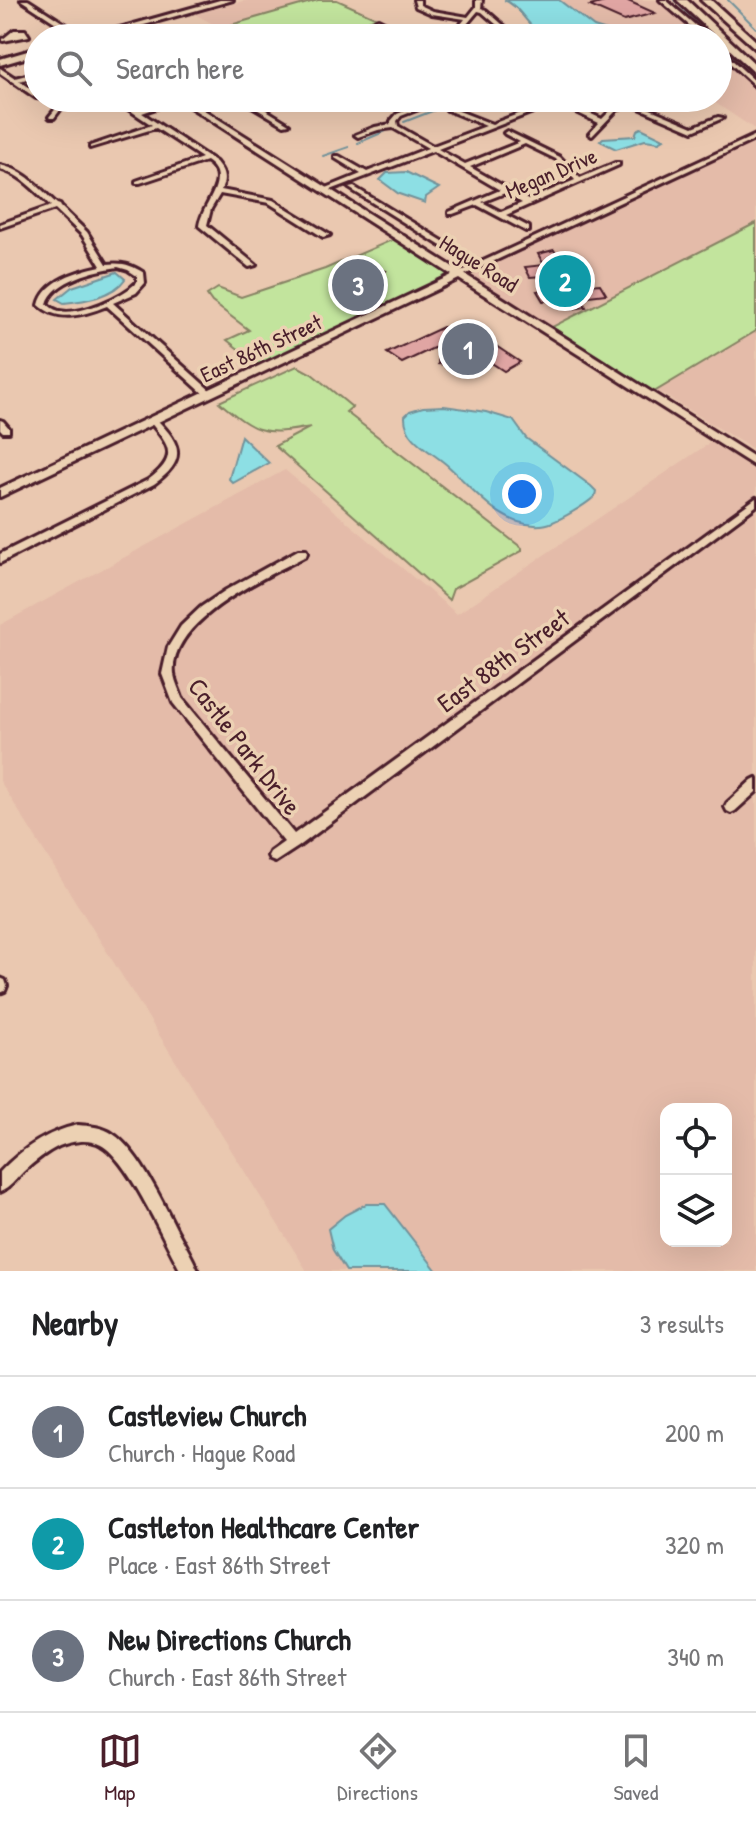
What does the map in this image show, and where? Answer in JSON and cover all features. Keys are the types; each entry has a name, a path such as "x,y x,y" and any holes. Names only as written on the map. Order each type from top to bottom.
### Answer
{"highway":[{"path":"706,0 756,46"},
{"path":"714,0 738,17"},
{"path":"720,0 756,34"},
{"path":"682,1 706,24"},
{"path":"732,48 756,71"}],"main road":[{"path":"139,24 229,0"},
{"path":"0,62 24,55"}],"street":[{"path":"24,0 63,24"},
{"path":"417,0 418,6 427,11 467,18"},
{"path":"466,24 479,0"},
{"path":"663,0 691,24"},
{"path":"477,9 499,24"},
{"path":"378,21 384,24"},
{"path":"732,62 756,85"},
{"path":"0,70 24,87"},
{"path":"14,80 24,78"},
{"path":"52,117 56,112"},
{"path":"138,112 207,158 222,173 217,191 204,214 203,226 252,265"},
{"name":"Hague Road","path":"203,112 756,463"},
{"path":"266,112 286,124"},
{"path":"407,112 394,121 400,133 528,203"},
{"path":"460,112 491,126"},
{"path":"326,190 522,112"},
{"path":"580,112 603,122"},
{"path":"592,134 612,112"},
{"path":"653,112 693,129 720,118"},
{"path":"92,147 158,125"},
{"path":"358,135 394,126"},
{"path":"507,133 559,159 579,180"},
{"name":"East 86th Street","path":"0,493 477,265 756,137"},
{"path":"464,167 526,142"},
{"path":"337,157 366,174"},
{"path":"138,182 207,158"},
{"name":"Megan Drive","path":"500,215 617,164"},
{"path":"0,167 28,177 87,233 105,267"},
{"name":"Hague Road","path":"352,188 477,265"},
{"path":"451,213 505,190"},
{"path":"217,191 271,201 326,235"},
{"path":"477,202 526,229"},
{"path":"0,226 58,206"},
{"path":"105,267 131,268 142,278 135,289 80,313 64,314 48,310 42,301 50,288 105,267"},
{"path":"107,302 209,394"},
{"path":"0,559 165,472 174,457 174,445 168,434 153,421"},
{"name":"East 88th Street","path":"275,856 756,501"},
{"name":"Castle Park Drive","path":"293,843 177,700 169,683 167,668 174,640 194,618 302,553"},
{"path":"731,807 756,784"},
{"path":"0,1184 52,1142 85,1133 107,1139 127,1159 190,1271"}],"shaded area":[{"path":"247,0 318,0 234,24 213,24 195,14"},
{"path":"554,0 671,0 698,24 589,24"},
{"path":"732,56 756,80 756,130 729,112 732,112"},
{"path":"756,141 756,451 474,279 474,272"},
{"path":"711,442 756,471 756,1271 307,1271 0,781 0,625 285,470 457,614"}],"green space":[{"path":"318,0 337,0 377,18 358,24 234,24"},
{"path":"756,223 756,331 654,392 552,327"},
{"path":"394,239 453,275 259,365 227,340 249,330 207,295 218,288 241,297 325,269"},
{"path":"297,366 312,374 352,407 346,412 522,551 453,589 449,600 275,446 311,427 261,430 219,402"}],"water":[{"path":"504,0 559,0 590,24 530,24"},
{"path":"641,128 664,139 659,142 645,140 616,149 600,141 603,138 635,136"},
{"path":"406,172 439,188 426,197 425,203 399,194 380,180 387,173"},
{"path":"117,272 125,279 106,294 64,303 57,299 72,287"},
{"path":"444,406 486,412 513,420 526,438 591,486 596,491 595,496 569,514 541,525 513,520 501,513 420,445 409,432 405,416 410,411"},
{"path":"241,436 269,463 233,483 229,479"},
{"path":"366,1204 385,1204 437,1271 346,1271 333,1250 328,1229"}],"building":[{"path":"626,0 655,13 624,21 590,6"},
{"path":"554,250 562,263 582,260 589,271 580,272 588,285 600,284 606,294 580,297 586,307 569,309 563,299 543,301 537,291 550,289 543,276 530,277 525,267 544,265 538,254"},
{"path":"373,268 386,271 379,281 345,295 337,290 365,280"},
{"path":"443,327 472,330 520,362 504,371 467,347 467,366 438,364 440,345 402,363 387,353"}],"waterway":[{"path":"674,0 699,24"},
{"path":"728,0 756,28"},
{"path":"732,57 756,80"},
{"path":"404,122 430,112"},
{"path":"358,143 386,131"},
{"path":"323,156 349,147"}],"place":[{"name":"Castleton Healthcare Center","path":"565,281"},
{"name":"New Directions Church","path":"358,285"},
{"name":"Castleview Church","path":"468,349"}]}
